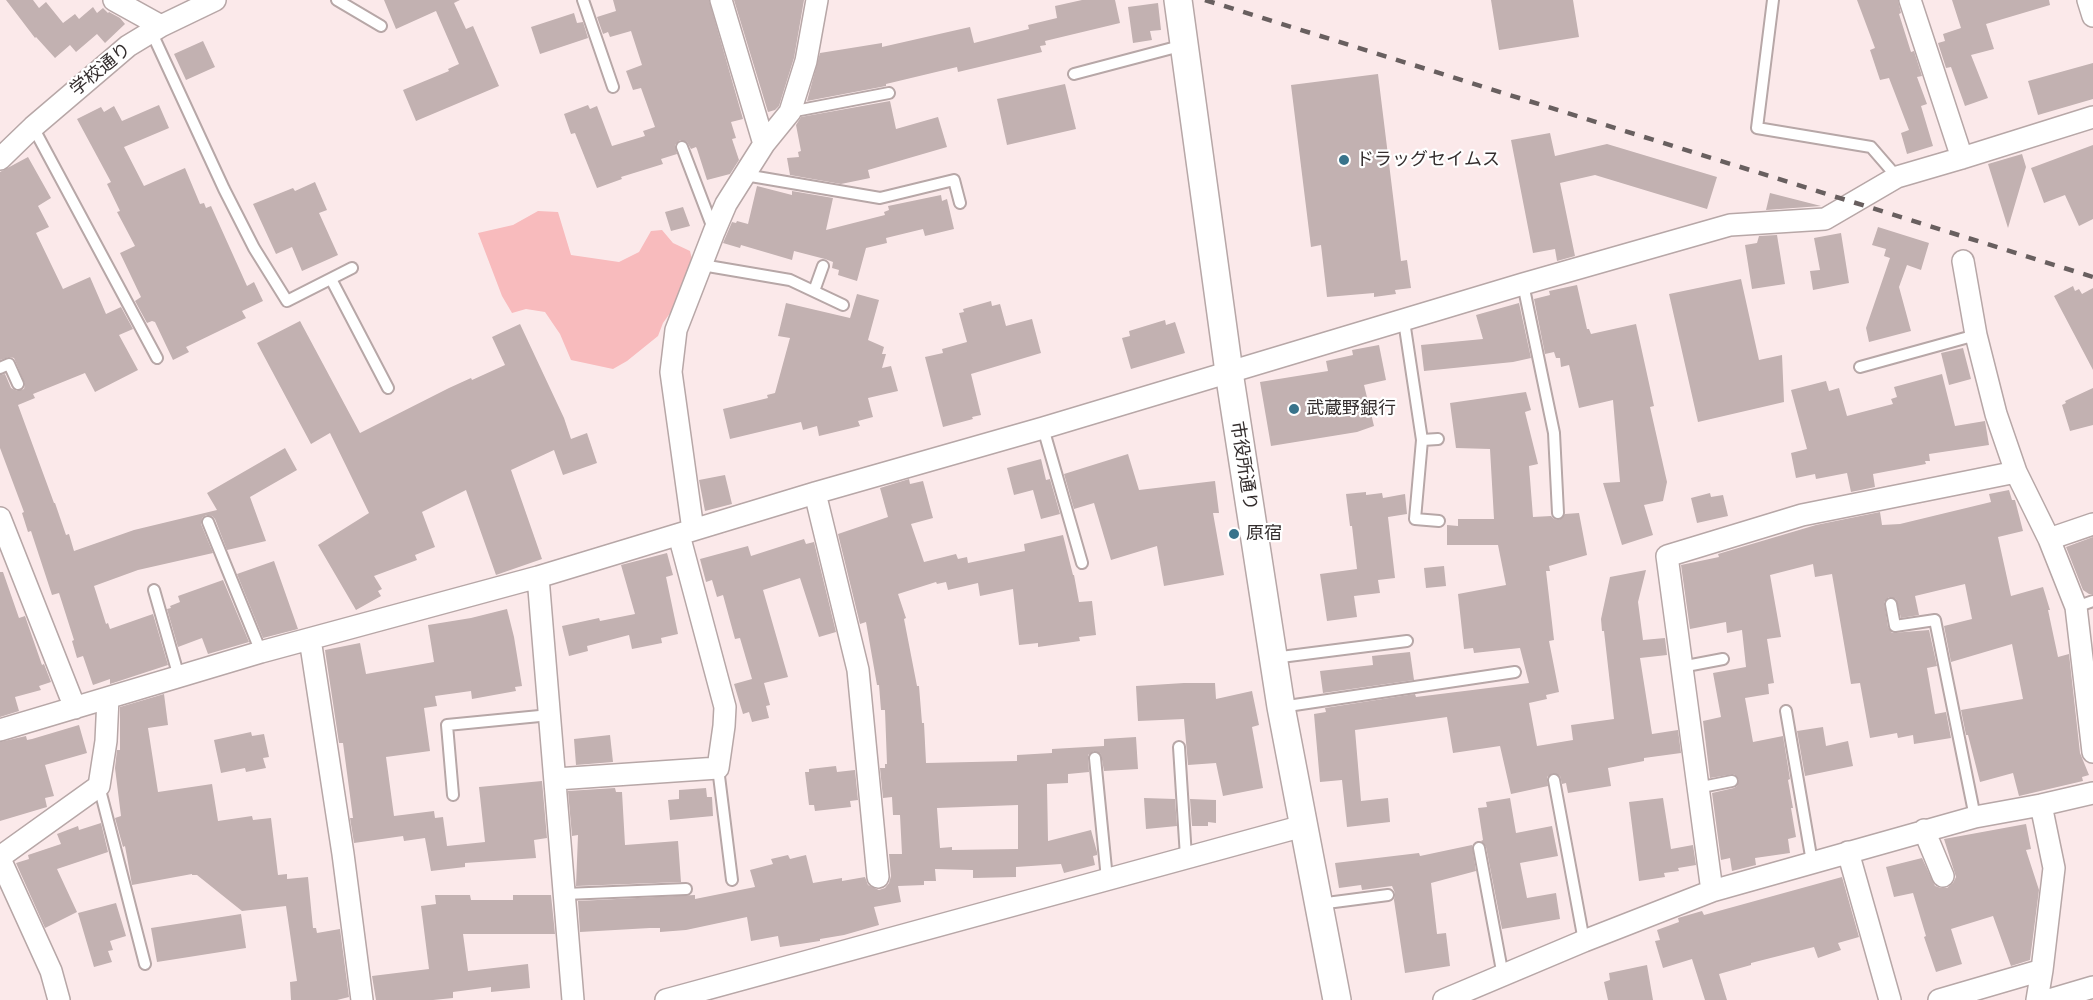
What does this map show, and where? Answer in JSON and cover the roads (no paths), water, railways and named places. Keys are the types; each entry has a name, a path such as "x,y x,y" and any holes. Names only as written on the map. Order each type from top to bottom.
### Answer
{"street":[{"path":"114,0 156,28"},
{"name":"学校通り","path":"0,159 33,127 128,46 156,28 215,0"},
{"path":"721,0 764,144"},
{"path":"556,779 718,768 725,707 686,533 671,372 676,330 726,204 764,144 790,112 806,62 817,0"},
{"name":"市役所通り","path":"1178,0 1229,372 1273,658 1337,1000"},
{"path":"1910,0 1962,158"},
{"path":"2088,0 2093,16"},
{"path":"0,730 261,652 538,577 815,493 1730,225 1825,219 1897,177 2093,117"},
{"path":"1963,261 1976,335 1995,414 2016,472 2085,604 2093,752"},
{"path":"1712,891 1696,788 1667,556 1802,515 2016,472"},
{"path":"815,493 858,670 878,877"},
{"path":"0,518 75,708"},
{"path":"2049,539 2093,524"},
{"path":"538,577 573,1000"},
{"path":"310,639 363,1000"},
{"path":"59,1000 51,971 0,858 99,786 106,741 108,698"},
{"path":"1444,1000 1584,941 1712,891 1924,830 2093,793"},
{"path":"2037,1000 2054,868 2041,805"},
{"path":"666,1000 1303,826"},
{"path":"1924,830 1943,876"},
{"path":"1848,852 1890,1000"},
{"path":"1939,1000 2042,970"},
{"path":"2049,1000 2093,987"}],"lane":[{"path":"337,0 381,26"},
{"path":"583,0 613,87"},
{"path":"1773,0 1756,129 1871,147 1897,177"},
{"path":"156,28 229,199 254,248 287,301 352,268"},
{"path":"1074,74 1184,45"},
{"path":"790,112 889,93"},
{"path":"33,127 157,358"},
{"path":"682,147 714,232"},
{"path":"745,175 880,198 954,180 960,203"},
{"path":"702,265 790,280 843,305"},
{"path":"814,291 823,266"},
{"path":"331,279 388,388"},
{"path":"1523,284 1554,433 1558,513"},
{"path":"1404,321 1422,440 1415,519 1439,521"},
{"path":"1860,367 1976,335"},
{"path":"0,368 9,364 18,384"},
{"path":"1043,428 1082,563"},
{"path":"1422,440 1438,440"},
{"path":"208,522 261,652"},
{"path":"154,590 179,677"},
{"path":"1891,603 1895,626 1935,620 1975,817"},
{"path":"1273,658 1407,641"},
{"path":"1681,667 1724,659"},
{"path":"1281,707 1515,672"},
{"path":"1786,711 1812,862"},
{"path":"453,795 447,725 550,715"},
{"path":"1179,747 1186,857"},
{"path":"1095,758 1107,879"},
{"path":"718,768 732,880"},
{"path":"1554,780 1584,941"},
{"path":"1696,788 1732,781"},
{"path":"99,786 145,964"},
{"path":"1479,848 1503,976"},
{"path":"565,894 686,889"},
{"path":"1319,904 1388,895"}],"railway":[{"path":"1205,0 2093,277"}],"place":[{"name":"ドラッグセイムス","path":"1344,160"},
{"name":"武蔵野銀行","path":"1294,409"},
{"name":"原宿","path":"1234,534"}]}
